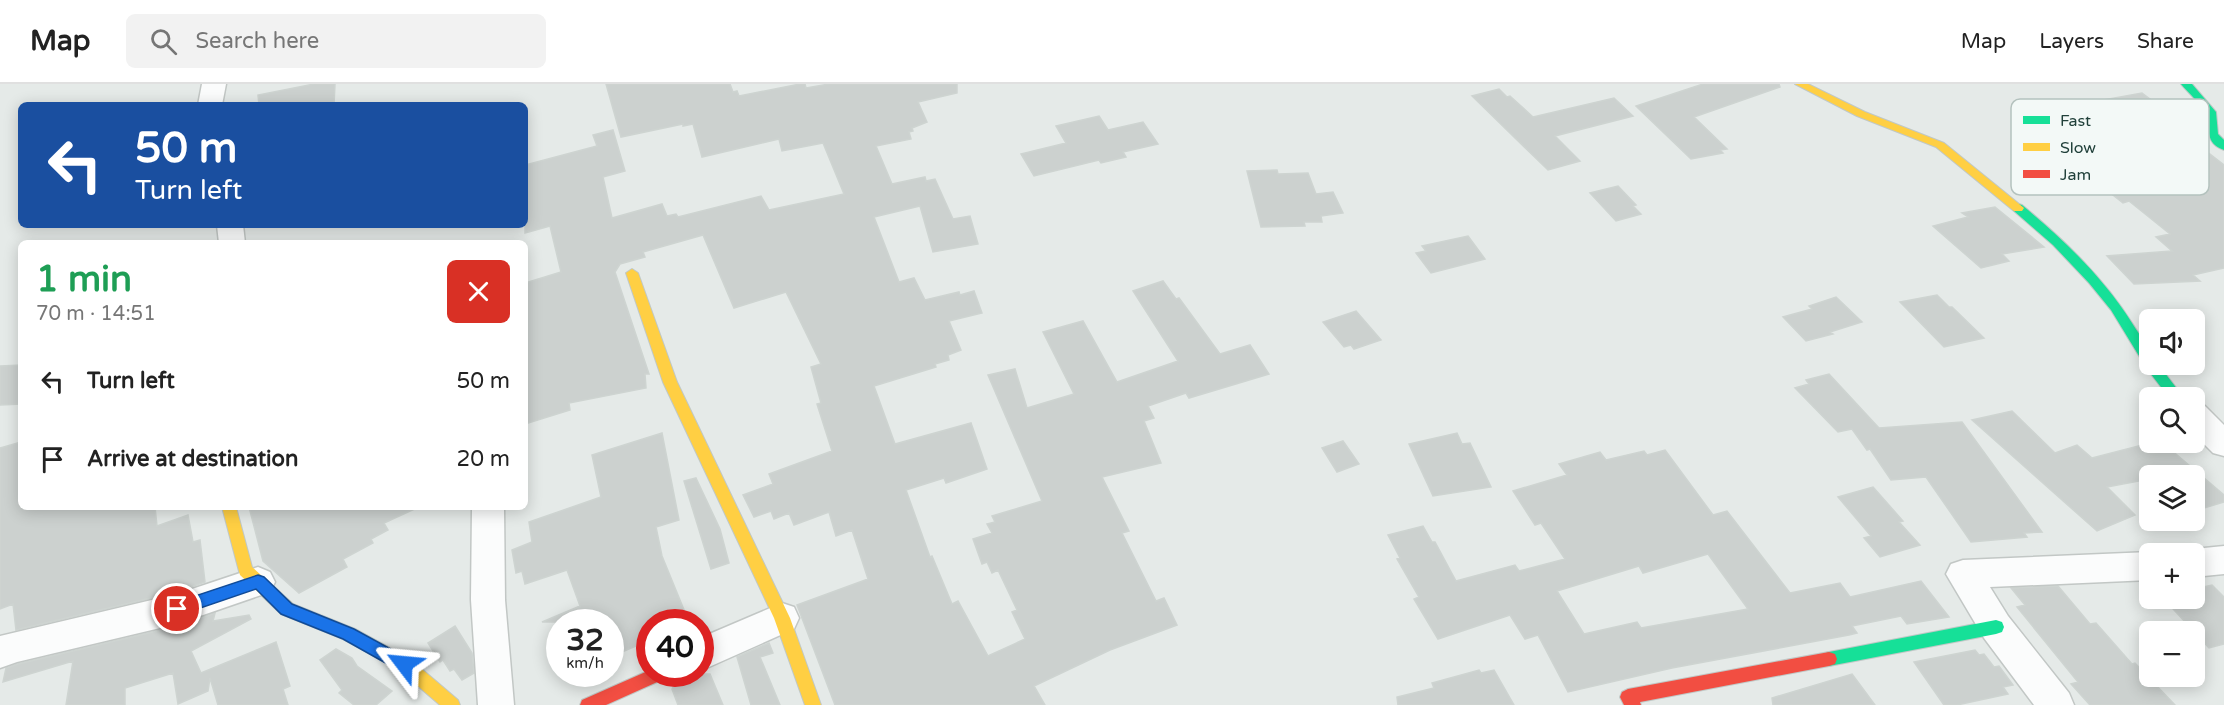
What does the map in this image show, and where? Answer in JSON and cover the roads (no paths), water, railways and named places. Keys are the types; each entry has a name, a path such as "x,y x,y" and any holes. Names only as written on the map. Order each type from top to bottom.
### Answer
{"street":[{"path":"211,102 214,84"},
{"path":"1800,84 1861,114 1940,145 2007,198 2063,245 2115,306 2158,377 2168,387"},
{"path":"2186,84 2199,99"},
{"path":"2209,110 2213,135 2224,147"},
{"path":"632,273 670,382 782,618 813,705"},
{"path":"2205,425 2224,444"},
{"path":"230,510 245,570 287,609 349,634 404,664 452,705"},
{"path":"488,510 488,600 496,705"},
{"path":"2205,561 2224,560"},
{"path":"2056,705 1996,627 1962,574 2139,566"},
{"path":"0,652 17,646 177,609 258,582"},
{"path":"714,649 782,618"},
{"path":"1633,705 1628,697 1996,627"},
{"path":"588,705 636,684"}]}
